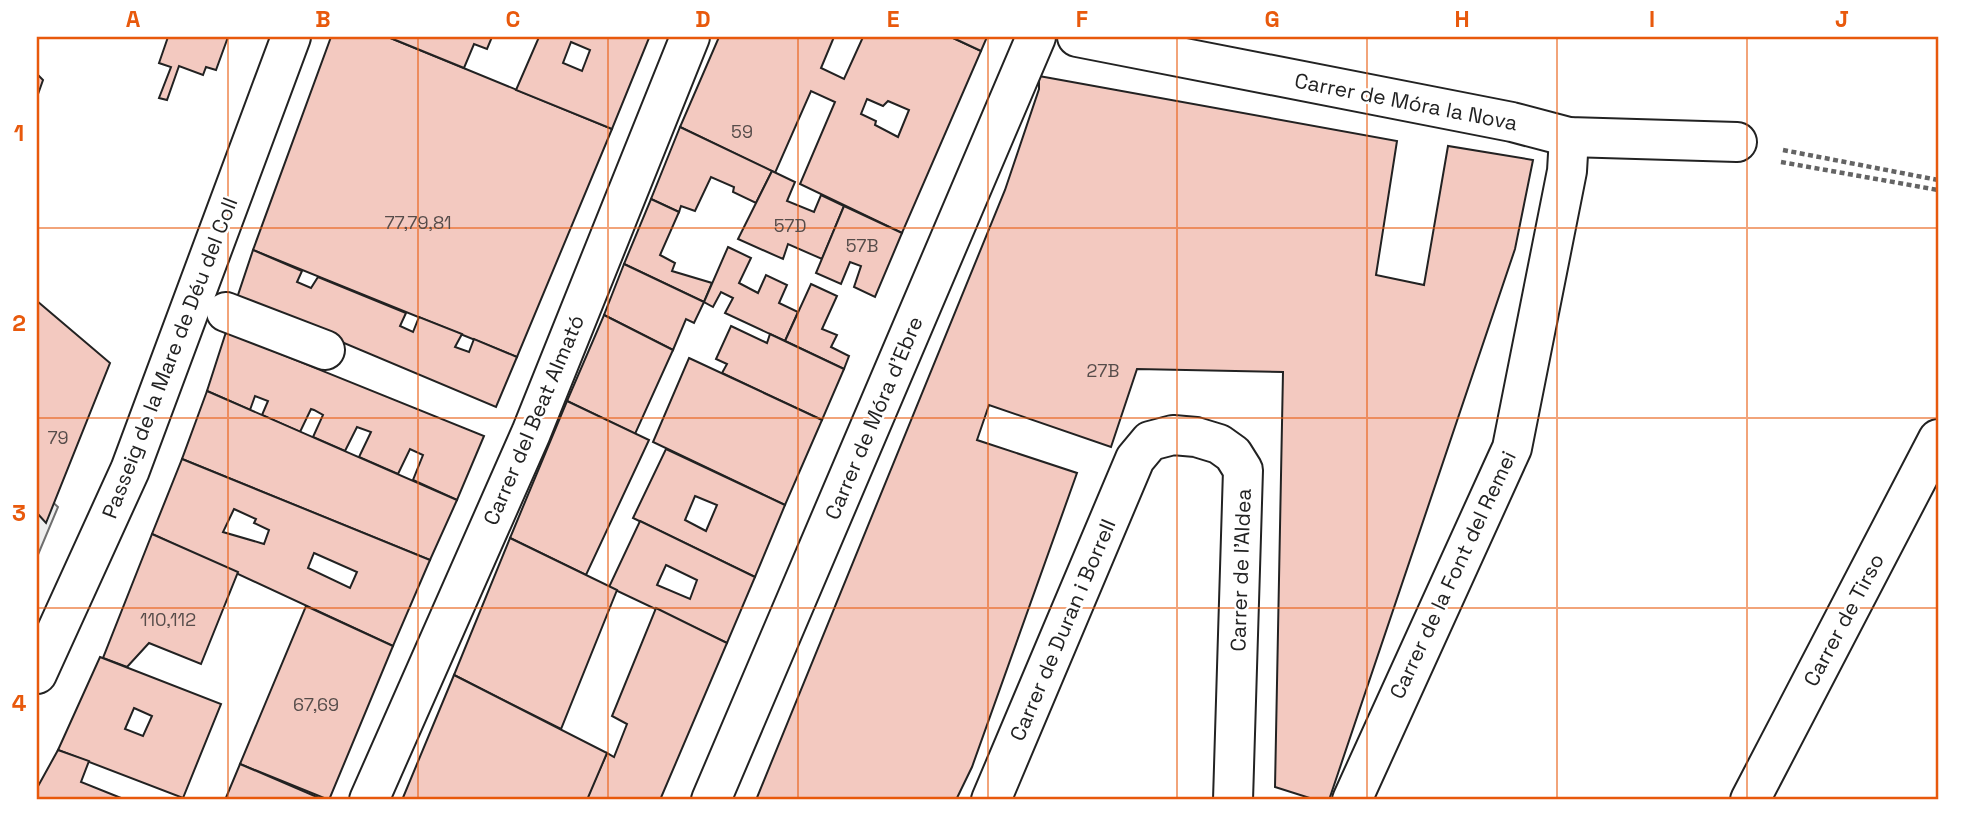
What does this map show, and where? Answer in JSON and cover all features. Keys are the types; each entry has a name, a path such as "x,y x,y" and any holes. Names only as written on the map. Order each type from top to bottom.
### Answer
{"street":[{"name":"Passeig de la Mare de Déu del Coll","path":"37,674 130,470 291,37"},
{"name":"Carrer del Beat Almató","path":"369,800 531,433 690,37"},
{"name":"Carrer de Móra d'Ebre","path":"711,800 1036,37"},
{"name":"Carrer de Móra la Nova","path":"1077,37 1512,122 1569,137 1737,142"},
{"name":"Carrer de la Font del Remei","path":"1352,800 1512,448 1567,171 1569,137"},
{"path":"226,312 325,351"},
{"name":"Carrer de l'Aldea","path":"1135,459 1150,441 1173,435 1196,437 1219,444 1233,454 1243,470 1233,800"},
{"name":"Carrer de Tirso","path":"1750,800 1938,439"},
{"name":"Carrer de Duran i Borrell","path":"991,800 1135,459"}],"path":[{"path":"1938,180 1737,142 1738,155 1938,190"}],"shaded area":[{"path":"37,488 58,507 37,557"}],"building":[{"path":"168,37 228,37 216,70 206,67 203,75 179,66 167,100 159,98 171,67 159,63"},
{"path":"331,37 388,37 612,129 517,357 253,250"},
{"path":"388,37 492,37 487,49 474,44 464,68"},
{"path":"539,37 649,38 612,129 516,90","holes":["571,42 590,50 582,71 563,63"]},
{"path":"719,37 834,37 821,68 844,79 863,37 951,37 981,51 902,233 800,184 835,102 811,91 775,173 680,127","holes":["867,99 883,106 888,101 909,110 898,137 861,114"]},
{"path":"951,37 987,37 981,51"},
{"path":"37,74 43,80 37,97"},
{"path":"1039,76 1397,141 1376,275 1424,285 1448,146 1533,160 1515,249 1329,800 1316,800 1275,787 1283,372 1137,369 1111,447 989,405 977,440 1077,473 972,767 956,800 756,800 1005,190 1039,89"},
{"path":"680,127 772,171 756,203 733,192 734,187 711,177 695,211 681,206 679,212 651,199"},
{"path":"772,171 795,182 787,201 814,212 821,195 844,206 822,259 788,244 783,259 738,239"},
{"path":"651,199 679,212 660,255 675,263 672,271 712,283 704,302 624,264"},
{"path":"844,206 902,233 875,297 854,287 861,266 850,262 841,284 816,273"},
{"path":"728,247 751,258 739,283 758,293 766,275 787,285 779,303 798,312 785,341 725,313 733,298 721,292 713,307 704,302"},
{"path":"253,250 302,271 297,282 311,288 318,277 406,313 400,326 413,332 419,317 462,334 455,347 469,352 474,339 517,357 496,407 237,298"},
{"path":"624,264 704,302 694,323 686,319 673,350 604,315"},
{"path":"811,284 837,296 822,329 837,335 831,347 849,356 844,369 785,341"},
{"path":"37,301 110,363 46,523 37,513"},
{"path":"604,315 673,350 635,434 567,401"},
{"path":"731,326 767,343 770,334 844,369 822,420 722,373 727,364 716,359"},
{"path":"226,332 484,436 457,500 413,480 423,455 410,449 398,474 359,457 371,432 357,427 345,451 313,437 323,415 314,410 311,409 300,432 262,415 268,401 255,396 250,410 207,391"},
{"path":"689,358 822,420 785,505 653,442"},
{"path":"207,391 457,500 430,560 182,459"},
{"path":"567,401 649,440 586,575 510,538"},
{"path":"666,449 785,505 755,577 633,518","holes":["695,496 717,505 706,531 685,520"]},
{"path":"182,459 430,560 393,646 152,534","holes":["234,509 256,519 254,523 269,530 264,544 223,532","314,553 357,572 350,588 308,568"]},
{"path":"640,521 755,577 727,643 609,587","holes":["666,565 697,580 690,599 657,585"]},
{"path":"152,534 238,572 201,664 149,643 127,667 103,658"},
{"path":"510,538 617,590 561,729 454,675"},
{"path":"306,606 393,646 329,800 240,764"},
{"path":"656,608 727,643 660,800 586,800 607,753 614,757 627,724 612,716"},
{"path":"100,657 221,704 183,798 58,750","holes":["134,708 152,716 143,736 125,729"]},
{"path":"454,675 607,753 587,800 402,800"},
{"path":"58,750 89,761 81,782 126,800 37,800 37,788"},
{"path":"240,764 324,800 225,800"}]}
